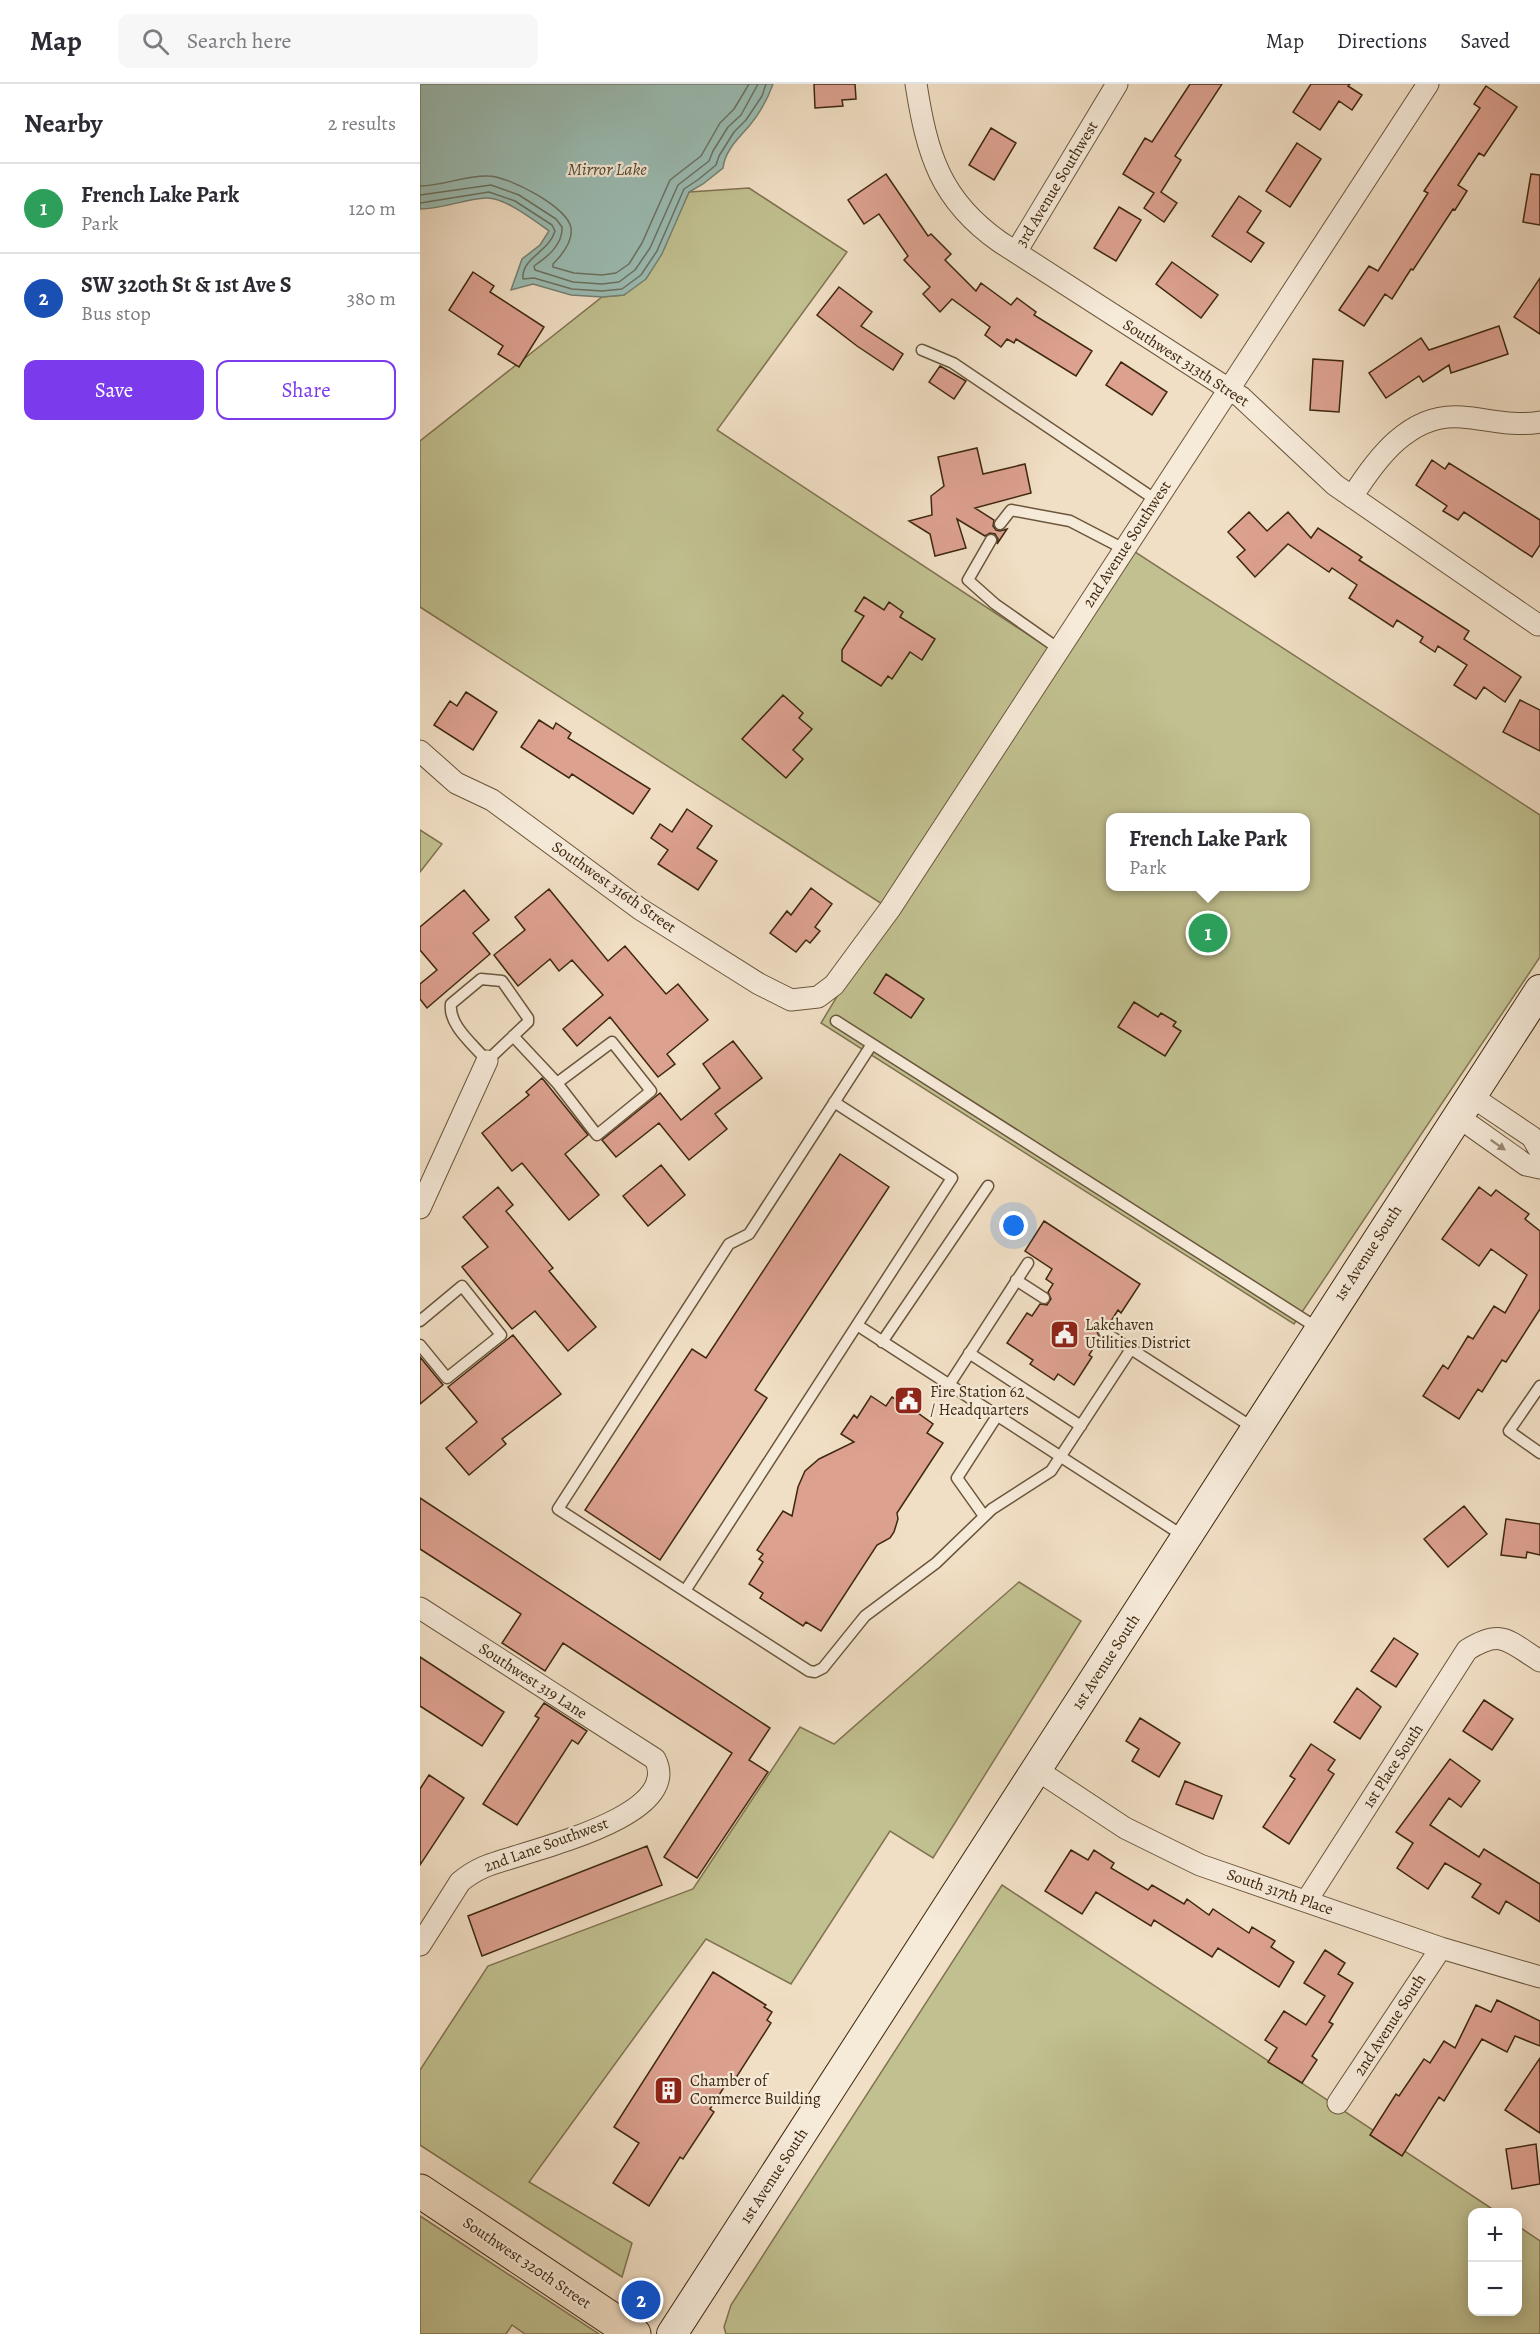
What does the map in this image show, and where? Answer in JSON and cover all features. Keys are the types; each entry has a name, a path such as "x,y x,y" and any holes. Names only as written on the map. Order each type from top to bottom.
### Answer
{"main road":[{"name":"1st Avenue South","path":"672,2334 1540,990"},
{"name":"Southwest 320th Street","path":"420,2191 634,2334"}],"street":[{"name":"Southwest 313th Street","path":"916,84 936,166 957,205 983,230 1252,406 1307,460 1352,497 1538,625"},
{"name":"3rd Avenue Southwest","path":"1016,252 1117,84"},
{"name":"2nd Avenue Southwest","path":"818,997 831,988 842,975 891,909 1428,84"},
{"path":"1352,497 1373,464 1392,445 1414,429 1434,420 1459,417 1510,423 1540,422"},
{"name":"Southwest 316th Street","path":"420,751 456,783 492,800 633,904 750,978 791,1000 818,997"},
{"path":"420,1208 487,1060"},
{"path":"1464,1106 1532,1137 1540,1151"},
{"path":"1464,1106 1527,1165 1540,1168"},
{"name":"Southwest 319 Lane","path":"420,1608 645,1753"},
{"name":"1st Place South","path":"1307,1900 1467,1650 1486,1638 1505,1639 1540,1661"},
{"name":"2nd Lane Southwest","path":"420,1945 460,1882 467,1876 493,1864 544,1849 624,1816 643,1804 657,1786 660,1776 655,1759 645,1753"},
{"name":"South 317th Place","path":"1037,1770 1125,1828 1200,1865 1441,1948 1540,1977"},
{"name":"2nd Avenue South","path":"1338,2103 1441,1948"}],"lane":[{"path":"922,350 952,363 1156,500"},
{"path":"1000,524 1011,510 1070,521 1124,549"},
{"path":"991,540 968,580 995,604 1059,649"},
{"path":"481,979 502,981 528,1018 528,1022 487,1060 454,1023 450,1011 451,1004 481,979"},
{"path":"836,1021 1319,1330"},
{"path":"513,1036 557,1083 597,1135 651,1090 612,1042 557,1083"},
{"path":"872,1044 749,1234 729,1244 558,1509 809,1671 815,1672 823,1668 865,1616 936,1563 992,1509 1042,1478 1061,1457 1131,1349"},
{"path":"685,1591 952,1178 834,1102"},
{"path":"882,1342 988,1186"},
{"path":"949,1385 1028,1263"},
{"path":"1016,1280 1044,1298"},
{"path":"420,1321 462,1286 501,1335 447,1378 420,1345"},
{"path":"857,1325 1186,1538"},
{"path":"1104,1332 1255,1429"},
{"path":"969,1353 1081,1426"},
{"path":"1540,1386 1509,1431 1540,1454"},
{"path":"984,1516 957,1478 998,1416"}],"shaded area":[{"path":"749,188 847,252 717,430 1056,653 1126,546 1540,815 1540,957 1294,1324 821,1023 890,909 420,607 420,441 602,297 624,295 678,216 689,192"},
{"path":"420,830 442,844 420,872"},
{"path":"1019,1582 1081,1621 933,1858 890,1831 791,1984 706,1939 529,2182 632,2243 622,2277 420,2145 420,2070 488,1966 693,1889 800,1727 834,1744"},
{"path":"1002,1885 1491,2208 1468,2208 1468,2316 1522,2316 1522,2229 1540,2241 1540,2334 726,2334 724,2327 731,2305"},
{"path":"420,2216 599,2334 525,2334 512,2325 506,2334 420,2334"}],"water":[{"name":"Mirror Lake","path":"420,84 773,84 757,116 730,150 723,168 689,192 662,254 646,279 624,295 602,297 571,295 533,284 511,290 522,259 540,245 549,231 510,205 486,198 420,209"}],"building":[{"path":"814,84 855,84 856,99 842,100 843,106 815,108"},
{"path":"1190,84 1222,84 1175,156 1181,160 1161,192 1177,203 1164,222 1144,208 1154,193 1123,174 1145,138 1152,142"},
{"path":"1311,84 1350,84 1348,86 1362,95 1352,110 1339,101 1320,130 1293,112"},
{"path":"1486,86 1517,107 1484,156 1479,153 1458,185 1467,191 1455,210 1453,209 1392,299 1385,294 1364,326 1339,310 1369,266 1378,271 1428,193 1424,191 1480,108 1474,104"},
{"path":"991,128 1016,143 994,180 969,165"},
{"path":"1297,143 1321,159 1290,207 1266,191"},
{"path":"886,174 928,236 931,234 951,254 945,260 976,291 981,283 1011,305 1017,298 1036,312 1034,315 1092,351 1076,376 1016,339 1014,343 1007,339 1001,347 985,335 990,327 952,299 940,312 923,294 930,287 904,260 908,256 879,214 864,224 848,200"},
{"path":"1531,174 1540,175 1540,225 1523,222"},
{"path":"1239,196 1261,211 1247,232 1264,243 1251,262 1212,236"},
{"path":"1119,207 1141,220 1116,261 1094,248"},
{"path":"1172,262 1218,295 1201,318 1156,284"},
{"path":"473,272 494,286 490,292 544,327 519,367 498,354 503,346 449,310"},
{"path":"1540,278 1540,334 1514,317"},
{"path":"839,287 872,312 861,326 903,354 893,370 817,315"},
{"path":"1499,326 1508,354 1451,373 1449,365 1423,382 1419,376 1386,398 1369,373 1421,338 1429,350"},
{"path":"1313,359 1343,361 1339,412 1310,410"},
{"path":"1121,362 1167,392 1152,415 1106,385"},
{"path":"940,366 966,381 954,399 929,382"},
{"path":"977,448 983,474 1025,464 1031,493 975,508 994,520 993,526 996,530 1007,529 997,544 998,539 995,534 990,533 985,536 957,519 966,548 935,556 930,534 909,521 932,515 931,496 944,486 938,457"},
{"path":"1432,460 1445,469 1449,463 1540,520 1540,545 1532,557 1464,512 1458,520 1443,511 1447,506 1416,485"},
{"path":"1249,512 1267,531 1288,512 1311,538 1318,528 1362,557 1359,560 1469,631 1464,639 1521,677 1505,702 1484,687 1476,699 1454,685 1467,665 1438,646 1435,652 1420,642 1423,637 1397,620 1393,627 1349,598 1357,585 1332,568 1329,572 1288,544 1255,577 1237,557 1245,550 1228,532"},
{"path":"864,597 884,610 889,602 903,612 900,617 935,639 922,660 910,652 892,679 888,676 881,686 842,661 842,650 864,616 855,611"},
{"path":"466,692 497,712 473,750 434,725 450,701 457,706"},
{"path":"783,695 803,713 799,718 812,729 793,750 803,759 786,778 742,739"},
{"path":"1520,700 1540,710 1540,751 1503,732"},
{"path":"539,720 553,729 556,723 571,733 568,738 650,789 633,814 572,774 569,778 521,747"},
{"path":"687,809 712,826 697,848 717,861 698,890 658,864 668,850 651,838 660,824 672,832"},
{"path":"811,888 832,904 815,927 820,931 810,943 806,940 796,952 770,933 787,911 791,915"},
{"path":"549,889 608,961 625,946 666,994 678,984 708,1020 667,1054 675,1064 658,1077 610,1017 577,1046 563,1029 603,995 572,960 559,971 550,959 518,986 494,955 525,930 515,917"},
{"path":"464,890 489,920 473,933 490,954 427,1008 420,999 420,984 437,970 420,950 420,927"},
{"path":"886,974 924,999 911,1018 874,993"},
{"path":"1134,1002 1158,1017 1161,1013 1176,1022 1173,1026 1181,1031 1165,1056 1118,1027"},
{"path":"733,1041 762,1078 715,1114 727,1129 689,1160 659,1123 616,1157 602,1140 660,1093 681,1120 720,1088 703,1064"},
{"path":"542,1078 588,1135 565,1154 599,1195 569,1220 522,1163 512,1171 482,1133 529,1095 526,1092"},
{"path":"840,1154 889,1187 755,1390 767,1398 660,1560 585,1510 692,1349 706,1358"},
{"path":"661,1165 685,1195 648,1226 623,1196"},
{"path":"498,1187 513,1205 506,1211 553,1268 549,1271 596,1327 568,1351 535,1311 512,1329 462,1267 488,1247 463,1217"},
{"path":"1479,1187 1491,1196 1496,1190 1529,1214 1525,1219 1540,1231 1540,1309 1506,1362 1502,1360 1482,1392 1478,1389 1459,1419 1423,1396 1443,1365 1448,1369 1468,1336 1473,1339 1494,1306 1505,1313 1527,1275 1491,1249 1479,1266 1442,1239"},
{"path":"1044,1221 1140,1284 1121,1313 1118,1310 1108,1326 1098,1328 1100,1338 1089,1355 1092,1357 1074,1385 1058,1374 1054,1380 1030,1364 1033,1360 1007,1343 1027,1313 1032,1316 1040,1304 1047,1305 1051,1299 1048,1292 1053,1284 1046,1279 1052,1269 1025,1251"},
{"path":"513,1335 561,1394 502,1439 506,1444 469,1475 446,1448 477,1422 448,1387"},
{"path":"420,1357 443,1385 420,1404"},
{"path":"871,1396 886,1406 892,1397 904,1403 933,1424 927,1433 943,1443 897,1513 898,1519 894,1532 890,1538 877,1545 821,1631 806,1622 803,1626 760,1598 763,1593 749,1584 763,1562 759,1559 763,1554 757,1550 783,1511 792,1516 798,1487 805,1471 819,1459 854,1442 841,1434 854,1415 857,1418"},
{"path":"420,1498 770,1728 749,1760 768,1772 697,1878 664,1857 732,1753 563,1643 545,1671 502,1643 521,1614 420,1549"},
{"path":"1464,1506 1487,1534 1448,1567 1424,1539"},
{"path":"1506,1519 1540,1524 1540,1555 1527,1552 1526,1558 1501,1555"},
{"path":"1394,1638 1418,1654 1396,1687 1371,1671"},
{"path":"420,1657 504,1712 482,1746 420,1706"},
{"path":"1357,1688 1381,1707 1360,1739 1334,1722"},
{"path":"1484,1700 1513,1719 1492,1750 1463,1731"},
{"path":"544,1703 587,1731 578,1744 572,1740 517,1825 483,1804 539,1718 535,1716"},
{"path":"1140,1718 1180,1743 1159,1777 1132,1761 1139,1749 1126,1741"},
{"path":"1311,1744 1335,1760 1328,1770 1334,1774 1289,1844 1263,1827 1295,1779 1290,1776"},
{"path":"1450,1759 1480,1781 1461,1807 1449,1798 1430,1825 1479,1857 1484,1849 1540,1884 1540,1922 1506,1901 1499,1914 1472,1897 1481,1884 1445,1863 1428,1889 1397,1868 1413,1843 1396,1832"},
{"path":"429,1775 464,1798 420,1865 420,1789"},
{"path":"1185,1781 1222,1796 1213,1819 1176,1804"},
{"path":"647,1846 662,1885 482,1956 468,1916"},
{"path":"1071,1850 1088,1860 1094,1850 1114,1863 1111,1868 1148,1890 1152,1885 1184,1904 1187,1899 1209,1915 1213,1909 1249,1933 1252,1927 1275,1941 1271,1947 1294,1962 1279,1987 1218,1948 1212,1957 1154,1920 1151,1926 1096,1892 1082,1914 1045,1891"},
{"path":"1325,1950 1345,1963 1338,1974 1353,1983 1329,2022 1333,2024 1312,2056 1317,2060 1302,2083 1268,2062 1277,2048 1265,2040 1284,2011 1306,2025 1325,1996 1304,1983"},
{"name":"Chamber of Commerce Building","path":"713,1972 766,2005 764,2007 772,2012 767,2020 771,2023 732,2084 728,2081 710,2109 714,2112 683,2159 680,2157 649,2206 613,2183 639,2143 614,2127"},
{"path":"1497,2000 1540,2021 1540,2046 1515,2036 1507,2052 1482,2039 1444,2101 1439,2097 1402,2156 1370,2135 1396,2094 1399,2096 1424,2059 1430,2063 1444,2041 1455,2048 1476,2005 1491,2012"},
{"path":"1540,2058 1540,2133 1505,2110"},
{"path":"1536,2144 1540,2184 1512,2189 1506,2149"}],"place":[{"name":"French Lake Park","path":"1208,933"},
{"name":"Lakehaven Utilities District","path":"1064,1334"},
{"name":"Fire Station 62 / Headquarters","path":"909,1401"},
{"name":"Chamber of Commerce Building","path":"669,2090"},
{"name":"SW 320th St & 1st Ave S","path":"641,2300"}]}
